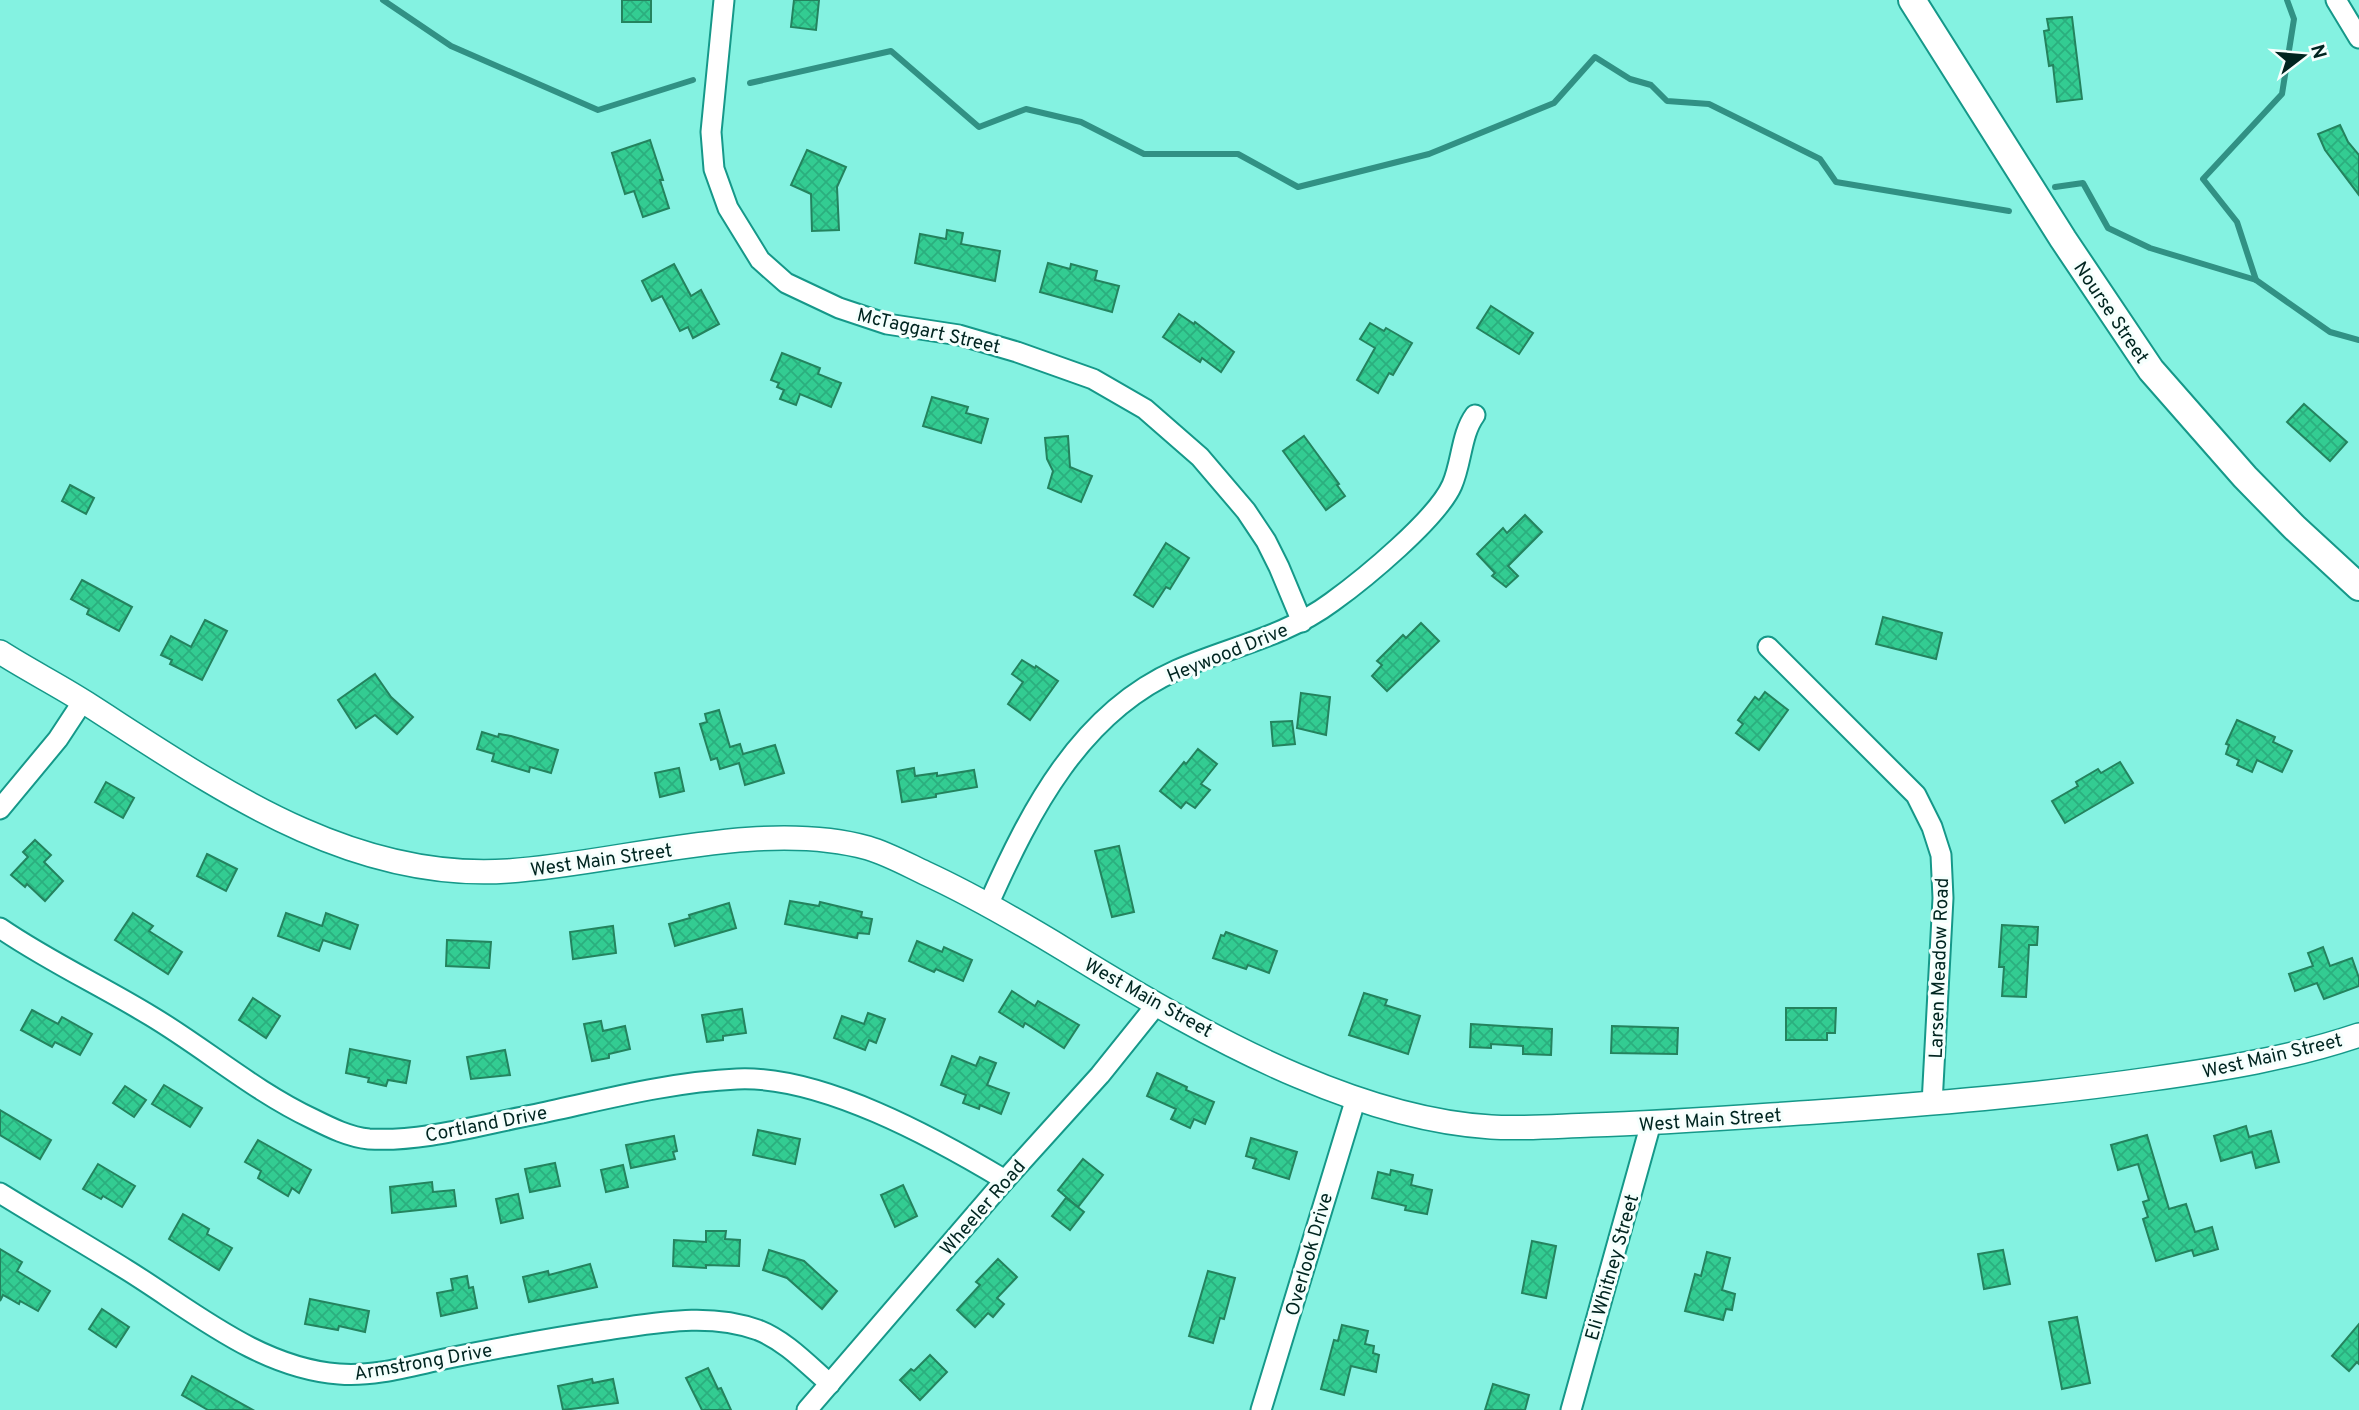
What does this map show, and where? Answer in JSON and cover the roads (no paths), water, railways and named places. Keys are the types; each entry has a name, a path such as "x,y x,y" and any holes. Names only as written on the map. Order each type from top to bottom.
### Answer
{"main road":[{"name":"Nourse Street","path":"1912,0 2063,239 2151,370 2245,477 2359,587"}],"street":[{"name":"McTaggart Street","path":"724,0 711,132 714,169 728,208 760,260 786,283 839,308 887,324 959,335 1017,352 1093,379 1145,410 1200,457 1247,511 1279,567 1302,622"},
{"path":"2336,0 2353,13 2359,38"},
{"name":"Heywood Drive","path":"989,903 1058,772 1096,726 1129,698 1175,671 1302,622 1358,582 1433,513 1452,487 1462,457 1467,425 1475,415"},
{"name":"Larsen Meadow Road","path":"1768,647 1916,795 1933,827 1941,855 1944,898 1932,1104"},
{"name":"West Main Street","path":"0,652 83,701 154,749 257,808 325,840 391,862 437,870 502,872 718,844 804,839 870,849 989,903 1157,1004 1275,1065 1356,1098 1400,1112 1487,1127 1651,1124 1932,1104 2066,1091 2245,1066 2299,1054 2359,1035"},
{"path":"0,809 58,739 83,701"},
{"name":"Cortland Drive","path":"0,928 168,1027 280,1103 339,1132 368,1139 425,1135 674,1086 750,1079 775,1081 844,1100 950,1147 1005,1180"},
{"name":"Wheeler Road","path":"807,1410 1005,1180 1100,1075 1157,1004"},
{"name":"Overlook Drive","path":"1261,1410 1356,1098"},
{"name":"Eli Whitney Street","path":"1571,1410 1651,1124"},
{"name":"Armstrong Drive","path":"0,1193 222,1331 278,1360 304,1368 341,1374 371,1372 410,1367 551,1338 660,1322 696,1320 725,1322 759,1331 782,1343 830,1384"}],"waterway":[{"path":"383,0 451,46 598,110 693,80"},
{"path":"2256,280 2237,222 2203,179 2282,94 2294,19 2287,0"},
{"path":"750,83 891,51 979,127 1026,109 1081,122 1144,154 1238,154 1298,187 1429,154 1554,103 1595,57 1630,79 1651,85 1667,101 1709,104 1820,159 1836,182 2009,211"},
{"path":"2055,187 2083,183 2108,228 2150,248 2256,280 2330,332 2359,340"}]}
